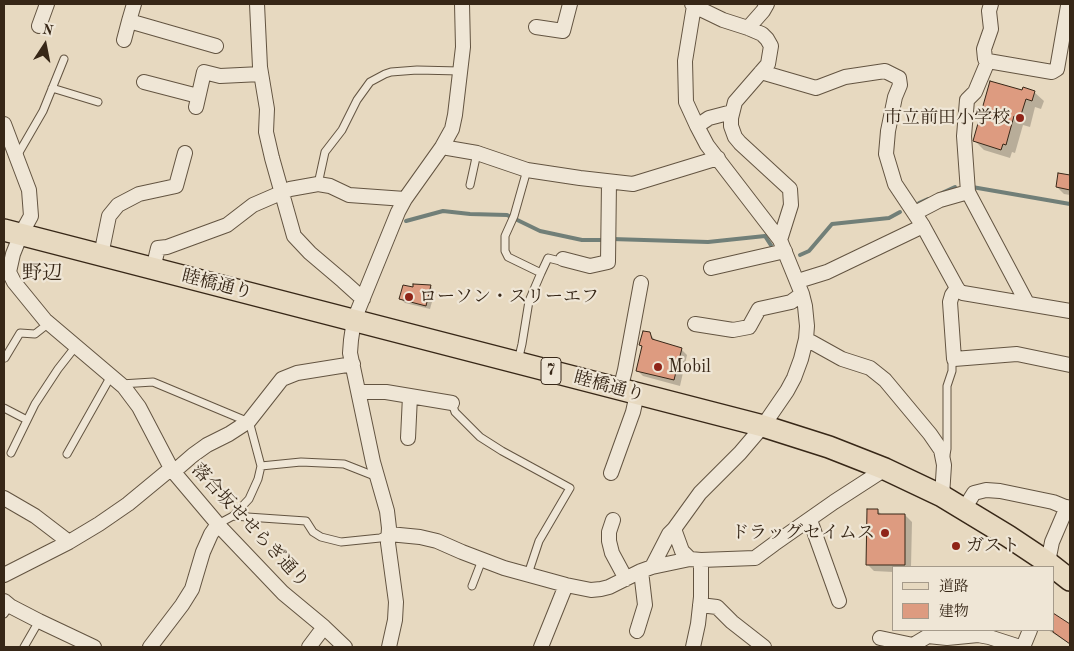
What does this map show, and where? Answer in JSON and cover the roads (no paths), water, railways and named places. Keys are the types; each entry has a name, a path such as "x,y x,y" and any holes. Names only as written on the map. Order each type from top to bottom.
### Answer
{"main road":[{"name":"睦橋通り","path":"13,232 763,426 828,447 885,469 942,496 1008,536 1047,565"},
{"name":"睦橋通り","path":"1054,570 1070,580"}],"street":[{"path":"39,26 47,4"},
{"path":"124,40 134,4"},
{"path":"258,4 266,132 294,236 310,253 363,299"},
{"path":"389,647 395,620 396,602 388,543 390,528 350,353 354,320 398,212 404,199 442,147 452,129 463,47 462,4"},
{"path":"536,27 563,31 570,4"},
{"path":"748,28 767,4"},
{"path":"992,4 989,11 991,29 984,49 985,59 1052,72 1057,69 1068,6 1070,4"},
{"path":"637,631 644,605 646,569 700,493 740,453 763,426 794,378 806,339 805,306 800,287 780,249 718,158 707,145 686,102 685,61 693,5 723,20 762,34 768,39 771,46 768,64 735,102 731,126 735,137 740,143 790,189 791,205 780,249"},
{"path":"129,21 216,46"},
{"path":"988,61 975,92 967,100 964,136 968,192 1027,303"},
{"path":"761,72 816,88 845,77 885,71 899,78 900,85 895,97 888,131 886,154 895,184 923,226 959,291 1070,311"},
{"path":"144,82 197,102 204,72 220,76 261,74"},
{"path":"697,126 709,118 732,112"},
{"path":"4,124 29,190 32,216 13,232 13,254 6,274"},
{"path":"442,147 477,153 527,170 633,184 718,158"},
{"path":"101,255 109,216 118,205 139,194 176,186 185,153"},
{"path":"563,259 590,266 608,262 609,182"},
{"path":"153,269 158,248 167,247 227,225 254,205 290,189 318,184 330,186 349,195 404,199"},
{"path":"914,213 940,200 968,192"},
{"path":"695,324 733,330 749,327 759,309 791,302 800,287 923,226"},
{"path":"711,268 780,249"},
{"name":"落合坂せせらぎ通り","path":"6,274 49,323 124,387 139,407 172,470 235,544 283,593 345,647"},
{"path":"611,473 632,412 625,370 641,283"},
{"path":"957,288 950,302 954,359 1017,354 1070,365"},
{"path":"806,339 842,359 870,368 885,380 941,450 944,465 942,496"},
{"path":"4,576 99,524 128,504 168,471 178,468 207,445 249,421 282,379 297,373 353,364"},
{"path":"359,392 386,392 452,403"},
{"path":"408,438 410,396"},
{"path":"389,534 420,537 437,541 482,560 566,585 591,590 609,588 646,569 696,560 755,558 834,502 885,469"},
{"path":"964,509 974,493 986,490 1053,502 1068,508 1052,542 1047,565"},
{"path":"4,498 35,516 69,542"},
{"path":"613,520 609,532 609,541 612,553 626,579"},
{"path":"810,520 839,601"},
{"path":"150,647 192,589 203,552 218,524"},
{"path":"674,529 682,551 696,560"},
{"path":"693,647 700,605 696,560"},
{"path":"541,647 566,585"},
{"path":"700,605 717,607 732,622 764,647"},
{"path":"6,607 39,620 94,647"},
{"path":"309,647 324,627"},
{"path":"880,638 913,645 928,636 947,638 978,635 1022,647 1030,631"}],"lane":[{"path":"16,158 43,111 64,59"},
{"path":"318,184 325,152 342,130 370,82 392,72 417,70 460,71"},
{"path":"52,88 98,102"},
{"path":"470,185 477,153"},
{"path":"527,170 506,236 505,251 508,257 540,275"},
{"path":"517,363 529,301 540,275 548,258 560,261 563,259"},
{"path":"5,358 20,333 35,334 49,323"},
{"path":"11,453 35,404 76,346"},
{"path":"944,465 947,449 947,386 954,359"},
{"path":"67,454 116,380 153,382 249,421 261,466 258,479 249,499 233,516 218,524"},
{"path":"452,403 455,412 480,437 570,488 539,541 528,574"},
{"path":"4,408 27,420"},
{"path":"261,466 301,462 344,464 377,477"},
{"path":"233,516 306,521 313,532 321,537 341,542 380,538 389,534"},
{"path":"472,586 482,560"},
{"path":"24,647 39,620"}],"waterway":[{"path":"942,193 955,187"},
{"path":"972,187 1070,204"},
{"path":"919,203 928,199"},
{"path":"406,221 443,211 507,215 540,231 582,240 605,240"},
{"path":"800,255 809,251 832,224 889,218 900,212"},
{"path":"612,239 708,242 765,236 774,250"}],"place":[{"name":"市立前田小学校","path":"1020,118"},
{"name":"ローソン・スリーエフ","path":"409,297"},
{"name":"Mobil","path":"658,367"},
{"name":"ドラッグセイムス","path":"885,533"},
{"name":"ガスト","path":"956,546"}],"district":[{"name":"野辺","path":"42,274"}]}
